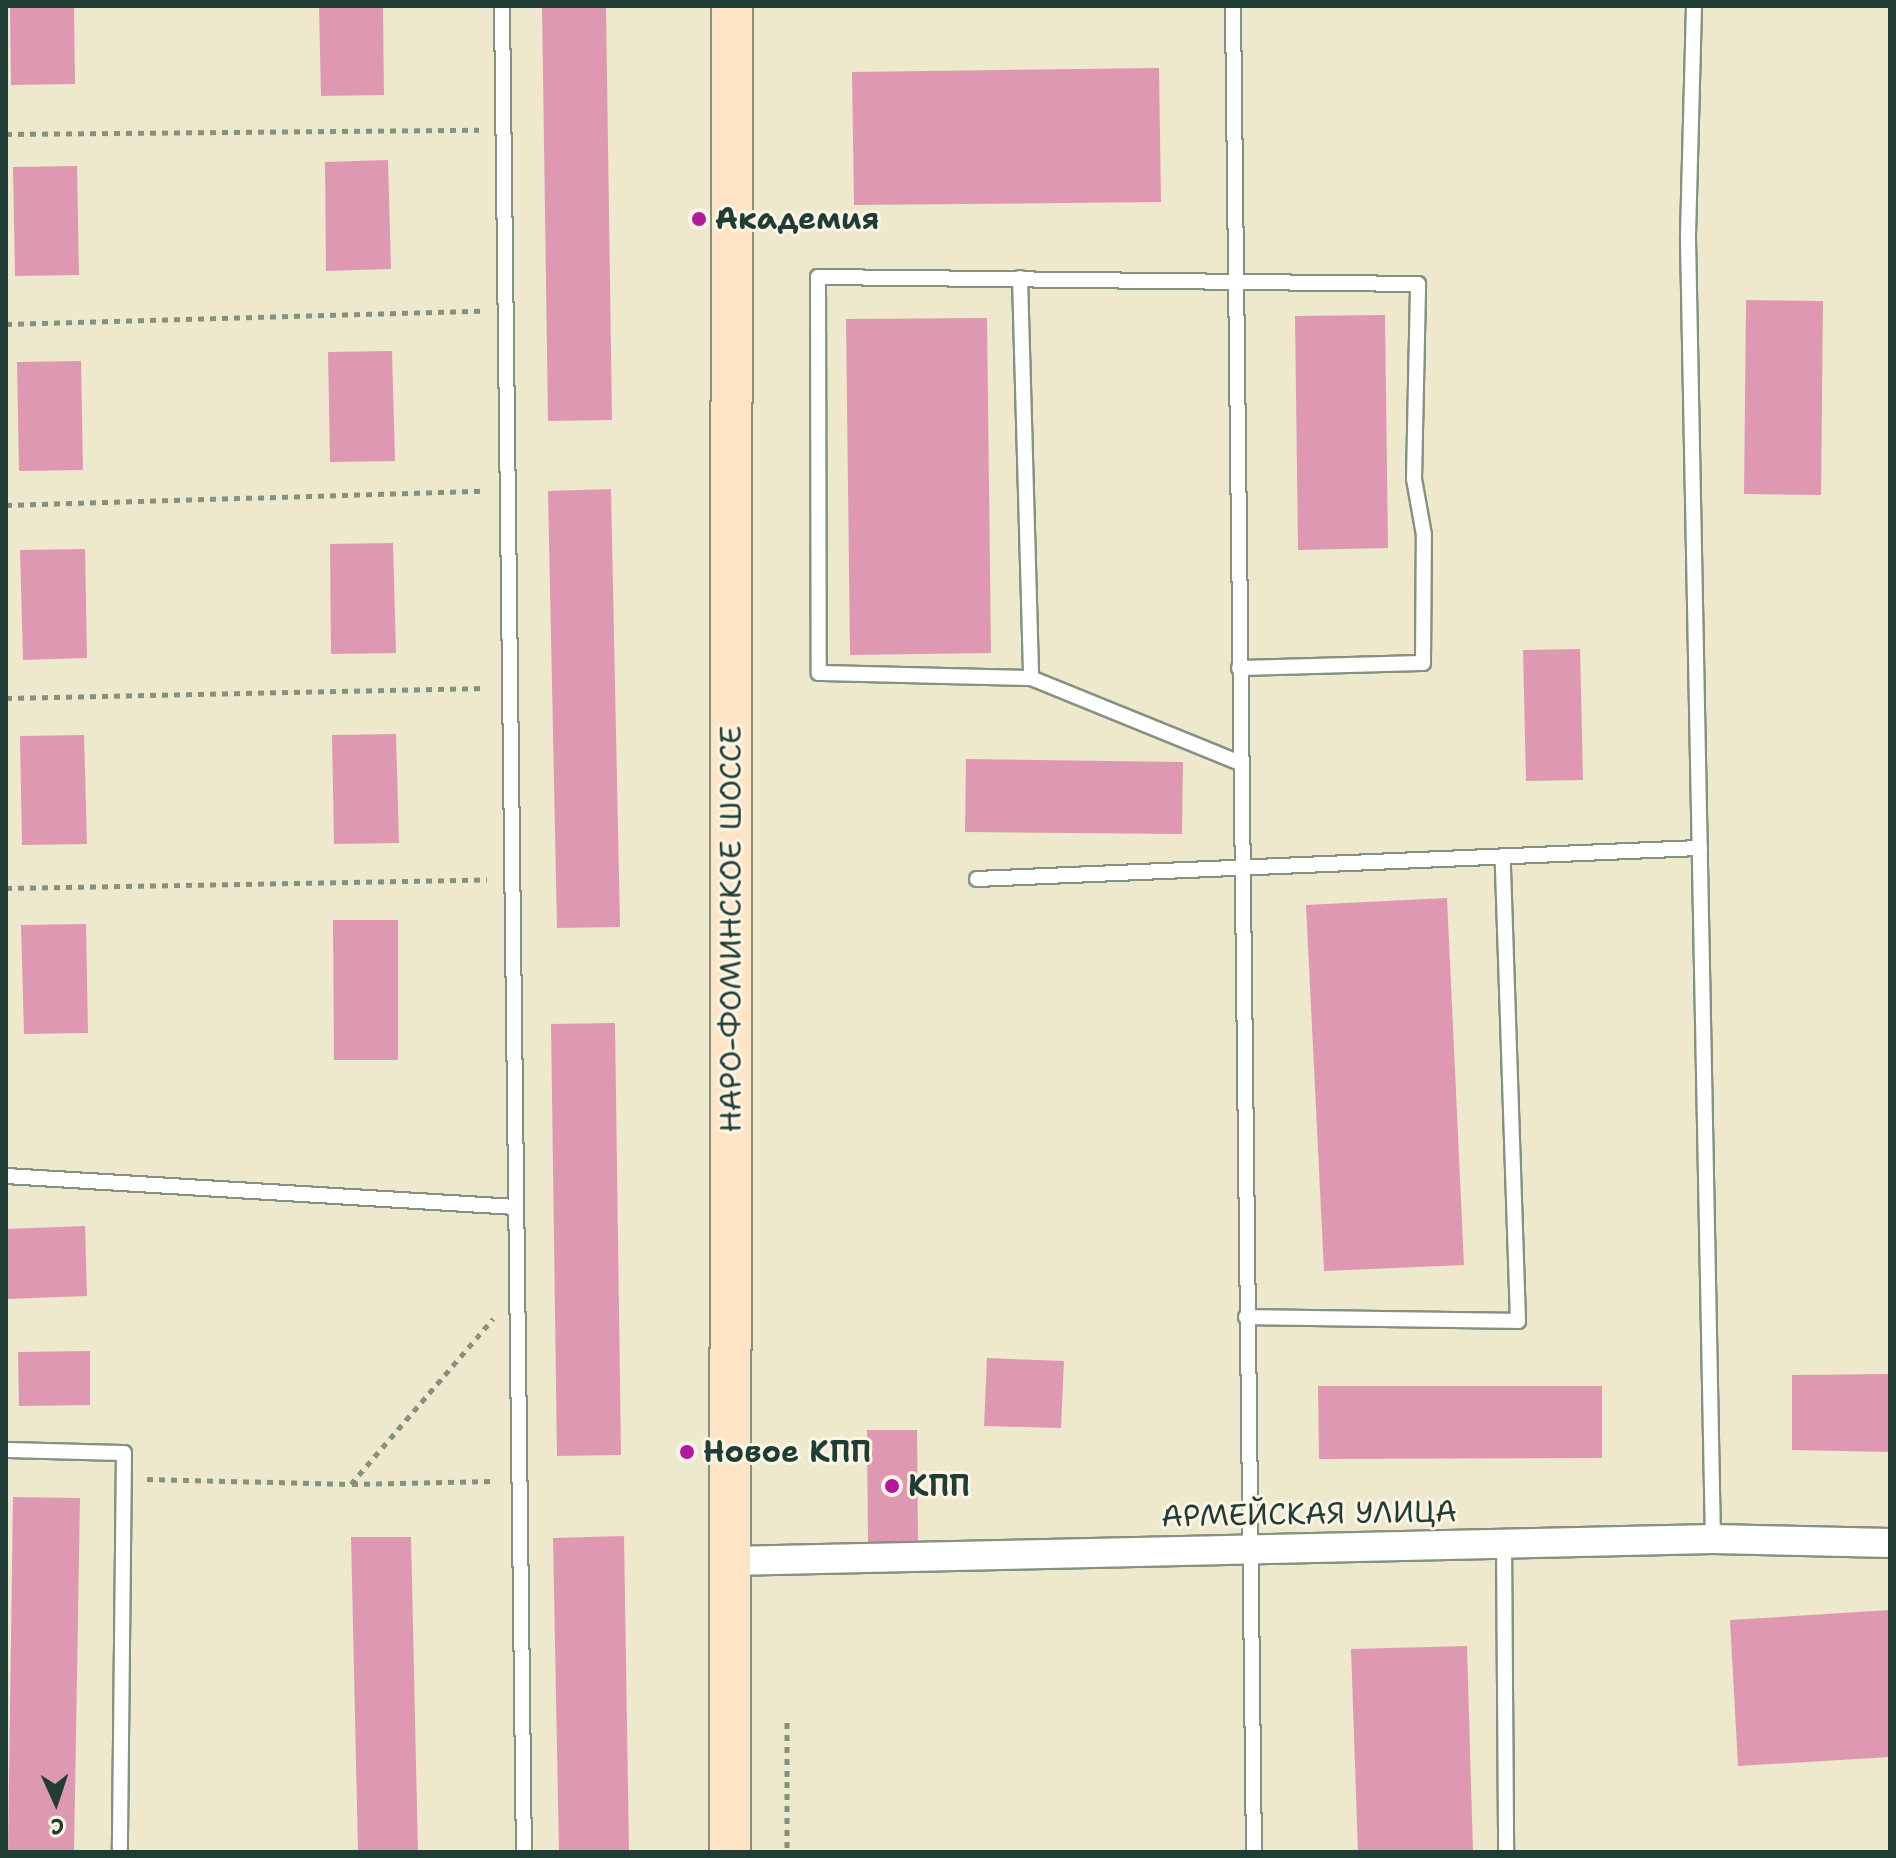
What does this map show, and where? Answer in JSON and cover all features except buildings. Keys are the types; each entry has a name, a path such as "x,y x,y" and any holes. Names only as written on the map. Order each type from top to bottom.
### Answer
{"main road":[{"name":"НАРО-ФОМИНСКОЕ ШОССЕ","path":"730,1852 732,6"}],"street":[{"name":"АРМЕЙСКАЯ УЛИЦА","path":"730,1561 1713,1539 1890,1543"}],"lane":[{"path":"502,6 524,1852"},
{"path":"1233,6 1252,1852"},
{"path":"1694,6 1688,239 1713,1539"},
{"path":"1239,668 1423,663 1424,535 1414,479 1418,284 818,277 819,673 1031,678 1240,763"},
{"path":"1020,278 1031,678"},
{"path":"977,879 1700,848"},
{"path":"1246,1317 1518,1321 1503,857"},
{"path":"6,1176 516,1207"},
{"path":"6,1450 124,1453 120,1852"},
{"path":"1504,1543 1506,1852"}],"path":[{"path":"6,134 504,129"},
{"path":"6,324 506,310"},
{"path":"6,505 508,490"},
{"path":"6,698 510,688"},
{"path":"6,888 512,879"},
{"path":"351,1484 517,1291"},
{"path":"124,1479 351,1484 519,1481"},
{"path":"787,1722 787,1852"}],"place":[{"name":"Академия","path":"699,219"},
{"name":"Новое КПП","path":"687,1452"},
{"name":"КПП","path":"892,1486"}]}
